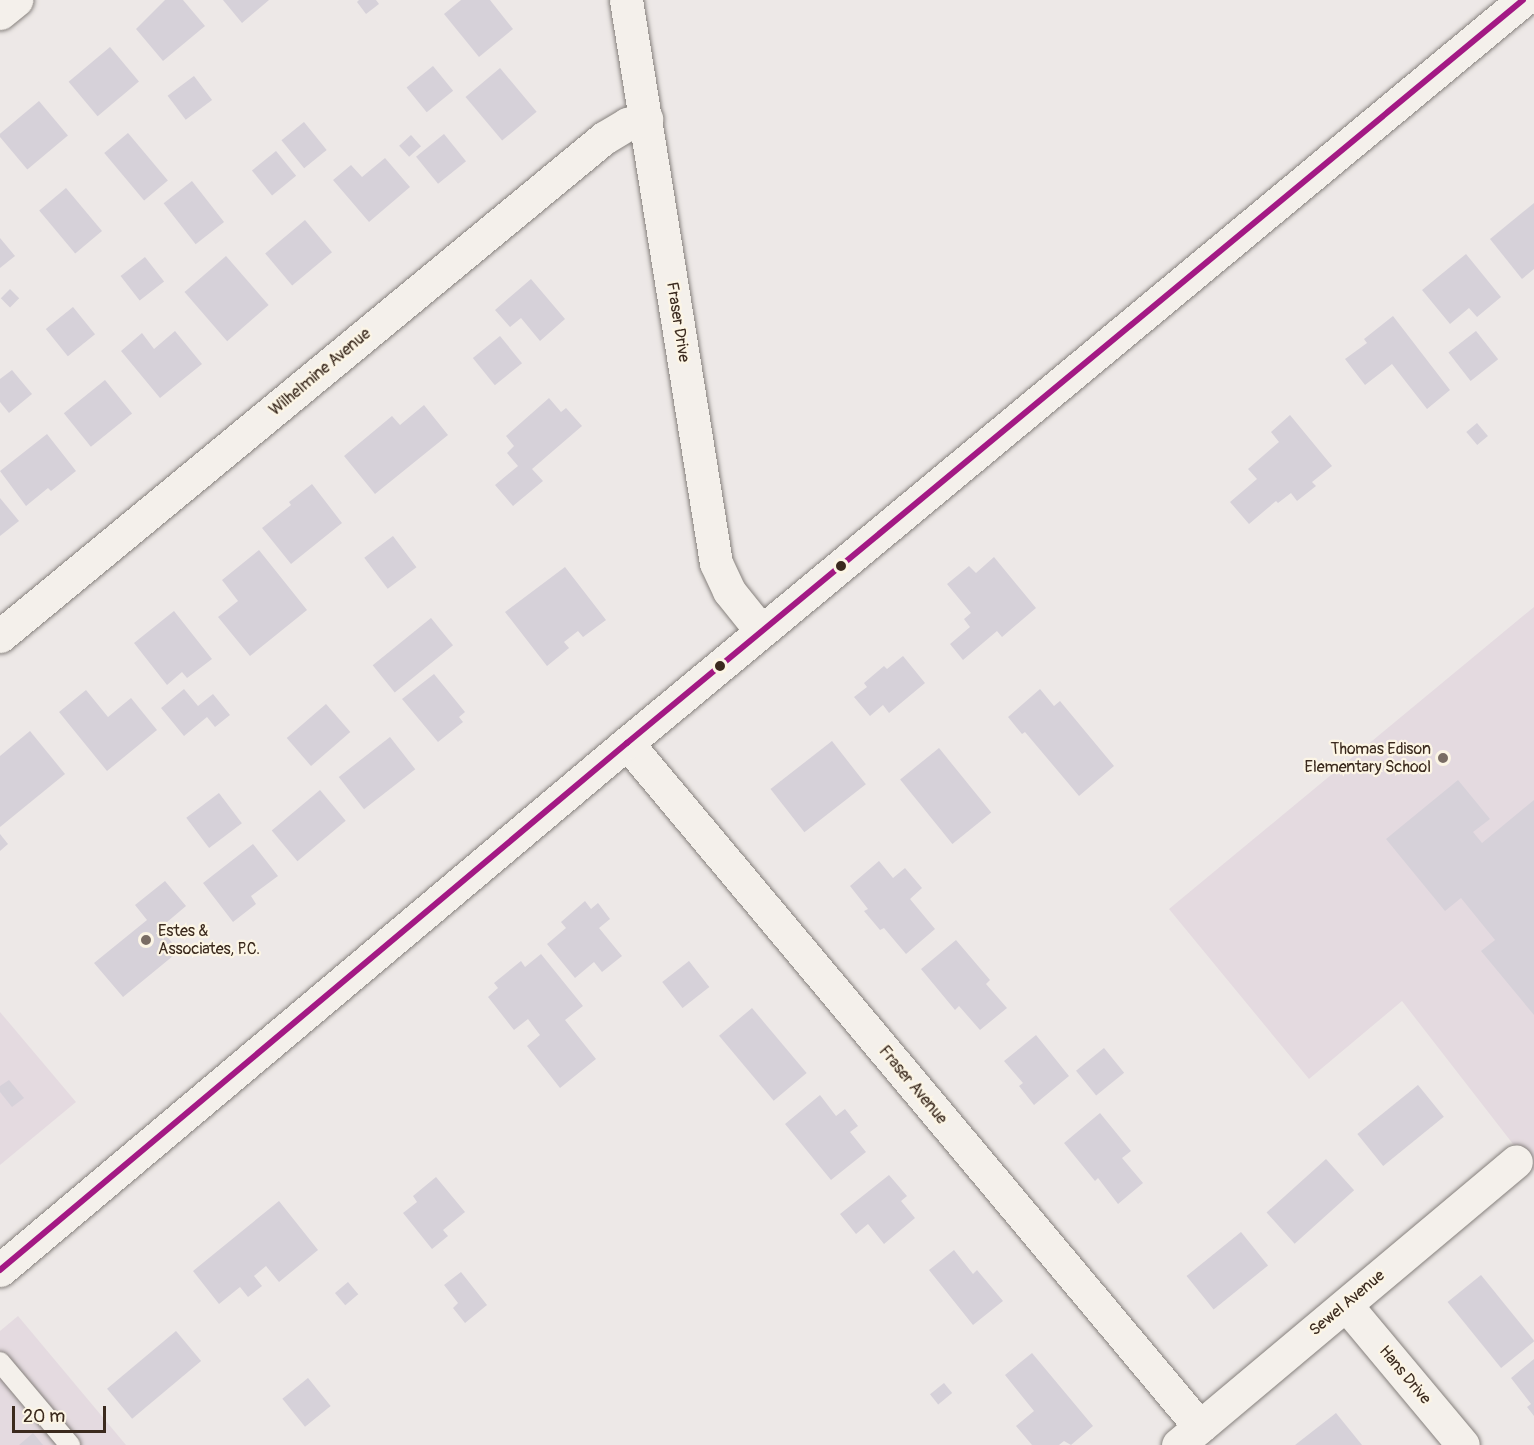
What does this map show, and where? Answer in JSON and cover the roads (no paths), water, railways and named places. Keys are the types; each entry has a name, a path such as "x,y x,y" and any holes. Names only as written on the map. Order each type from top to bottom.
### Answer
{"street":[{"path":"0,13 16,0"},
{"name":"Fraser Drive","path":"626,0 716,563 729,591 761,631"},
{"path":"0,1270 761,631 1523,0"},
{"name":"Wilhelmine Avenue","path":"0,636 604,138 627,123 646,119"},
{"name":"Fraser Avenue","path":"627,743 1189,1436"},
{"name":"Sewel Avenue","path":"1189,1436 1516,1161"},
{"name":"Hans Drive","path":"1346,1305 1463,1445"}],"lane":[{"path":"0,1362 70,1445"}],"place":[{"name":"Thomas Edison Elementary School","path":"1443,758"},
{"name":"Estes & Associates, P.C.","path":"146,940"}]}
